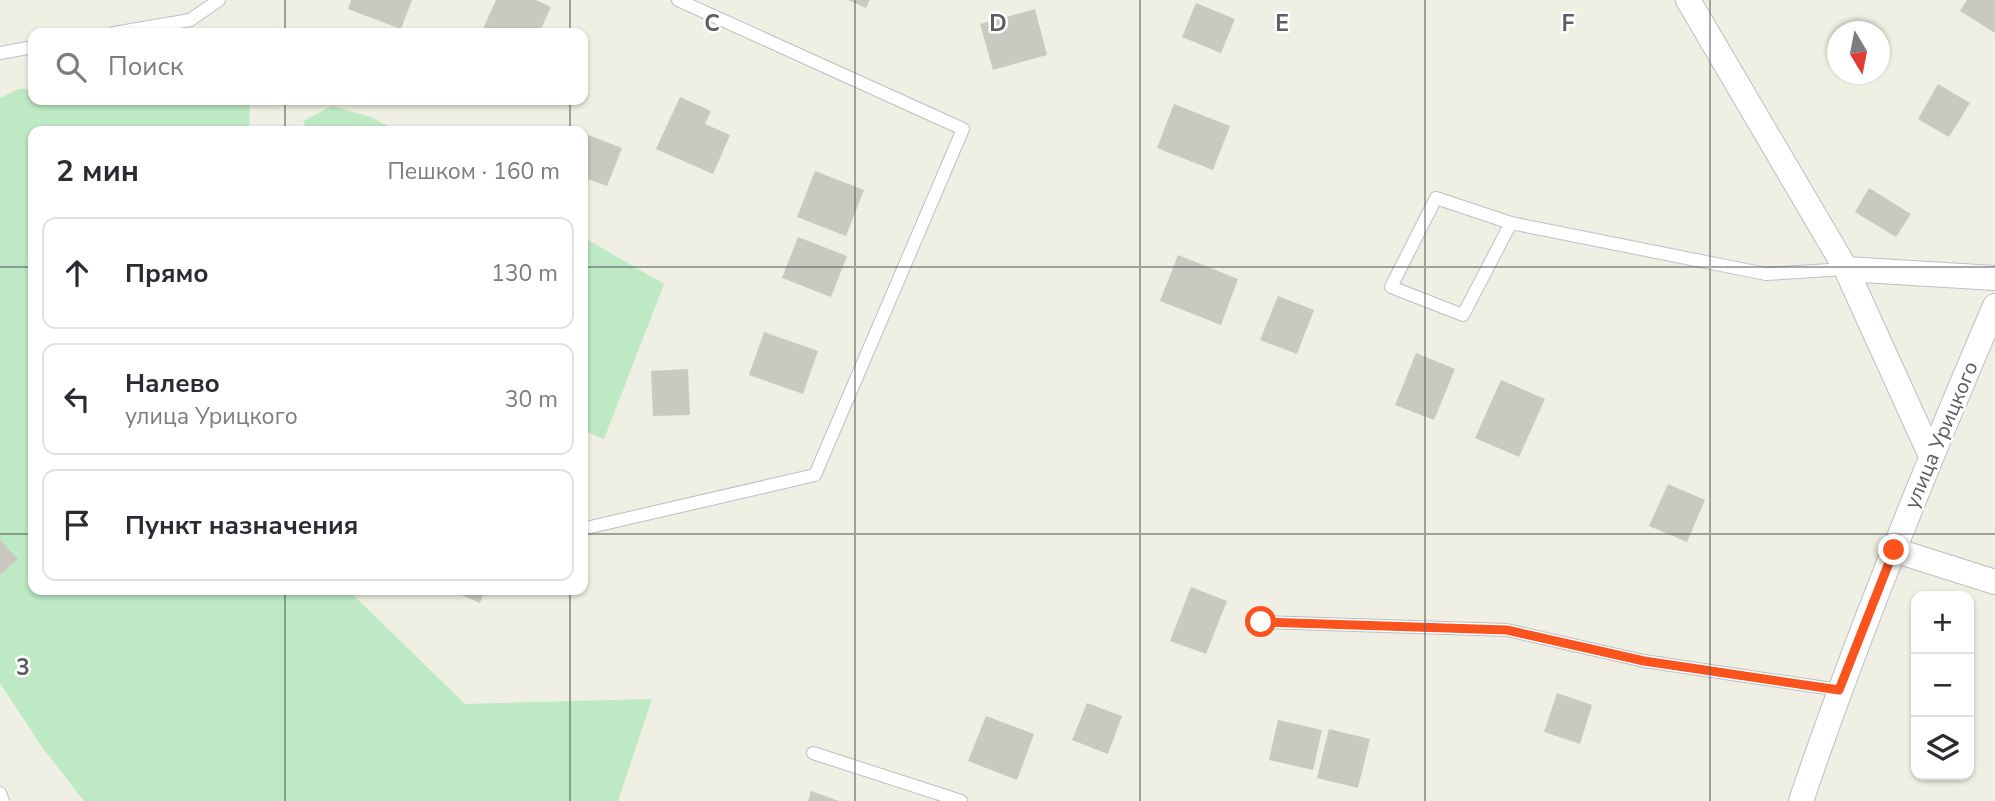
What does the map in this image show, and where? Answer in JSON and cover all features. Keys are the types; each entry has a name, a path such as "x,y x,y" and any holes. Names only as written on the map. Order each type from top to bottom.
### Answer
{"street":[{"path":"1688,0 1846,269 1931,456"},
{"path":"1846,269 1995,278"},
{"name":"улица Урицкого","path":"1801,801 1839,690 1931,456 1995,306"},
{"path":"1894,550 1995,582"}],"lane":[{"path":"143,28 190,20 219,0"},
{"path":"588,528 815,475 964,129 678,0"},
{"path":"0,53 28,48"},
{"path":"1511,223 1463,316 1391,287 1436,198 1511,223 1766,274 1846,269"},
{"path":"1261,622 1507,630 1644,661 1839,690"},
{"path":"813,753 961,801"},
{"path":"0,793 3,801"}],"green space":[{"path":"19,89 28,89 28,105 250,105 249,126 28,126 28,595 353,595 465,704 652,699 618,801 84,801 42,747 0,683 0,98"},
{"path":"332,106 371,117 388,126 306,126 303,121"},
{"path":"588,240 664,284 604,439 588,432"}],"building":[{"path":"351,0 412,0 401,28 348,9"},
{"path":"496,0 536,0 551,7 541,28 483,28"},
{"path":"848,0 870,0 866,8"},
{"path":"1967,0 1995,0 1995,33 1960,11"},
{"path":"1196,3 1235,19 1221,53 1182,37"},
{"path":"1035,9 1047,55 993,70 980,24"},
{"path":"1938,84 1970,103 1949,137 1918,119"},
{"path":"680,97 711,111 705,124 730,135 713,174 656,149"},
{"path":"1174,104 1230,126 1213,170 1157,148"},
{"path":"588,135 622,148 607,186 588,179"},
{"path":"815,171 864,190 846,236 797,217"},
{"path":"1869,188 1911,214 1896,237 1855,212"},
{"path":"798,237 847,256 831,297 782,278"},
{"path":"1178,255 1238,279 1221,325 1160,301"},
{"path":"1278,296 1314,310 1297,354 1260,340"},
{"path":"764,332 818,351 803,394 749,375"},
{"path":"1416,353 1455,369 1434,420 1395,405"},
{"path":"688,369 690,415 653,416 651,371"},
{"path":"1501,380 1545,399 1519,457 1475,438"},
{"path":"1668,484 1705,500 1687,542 1649,526"},
{"path":"0,540 18,559 0,575"},
{"path":"1191,587 1227,601 1206,654 1170,641"},
{"path":"462,595 483,595 480,603"},
{"path":"1557,693 1592,705 1580,744 1544,732"},
{"path":"1087,703 1122,716 1108,754 1072,740"},
{"path":"986,716 1034,734 1017,780 968,761"},
{"path":"1278,720 1322,730 1313,770 1269,760"},
{"path":"1329,729 1370,739 1358,788 1317,778"},
{"path":"811,791 839,801 808,801"}],"route":[{"path":"1261,622 1507,630 1644,661 1839,690 1894,550"}]}
